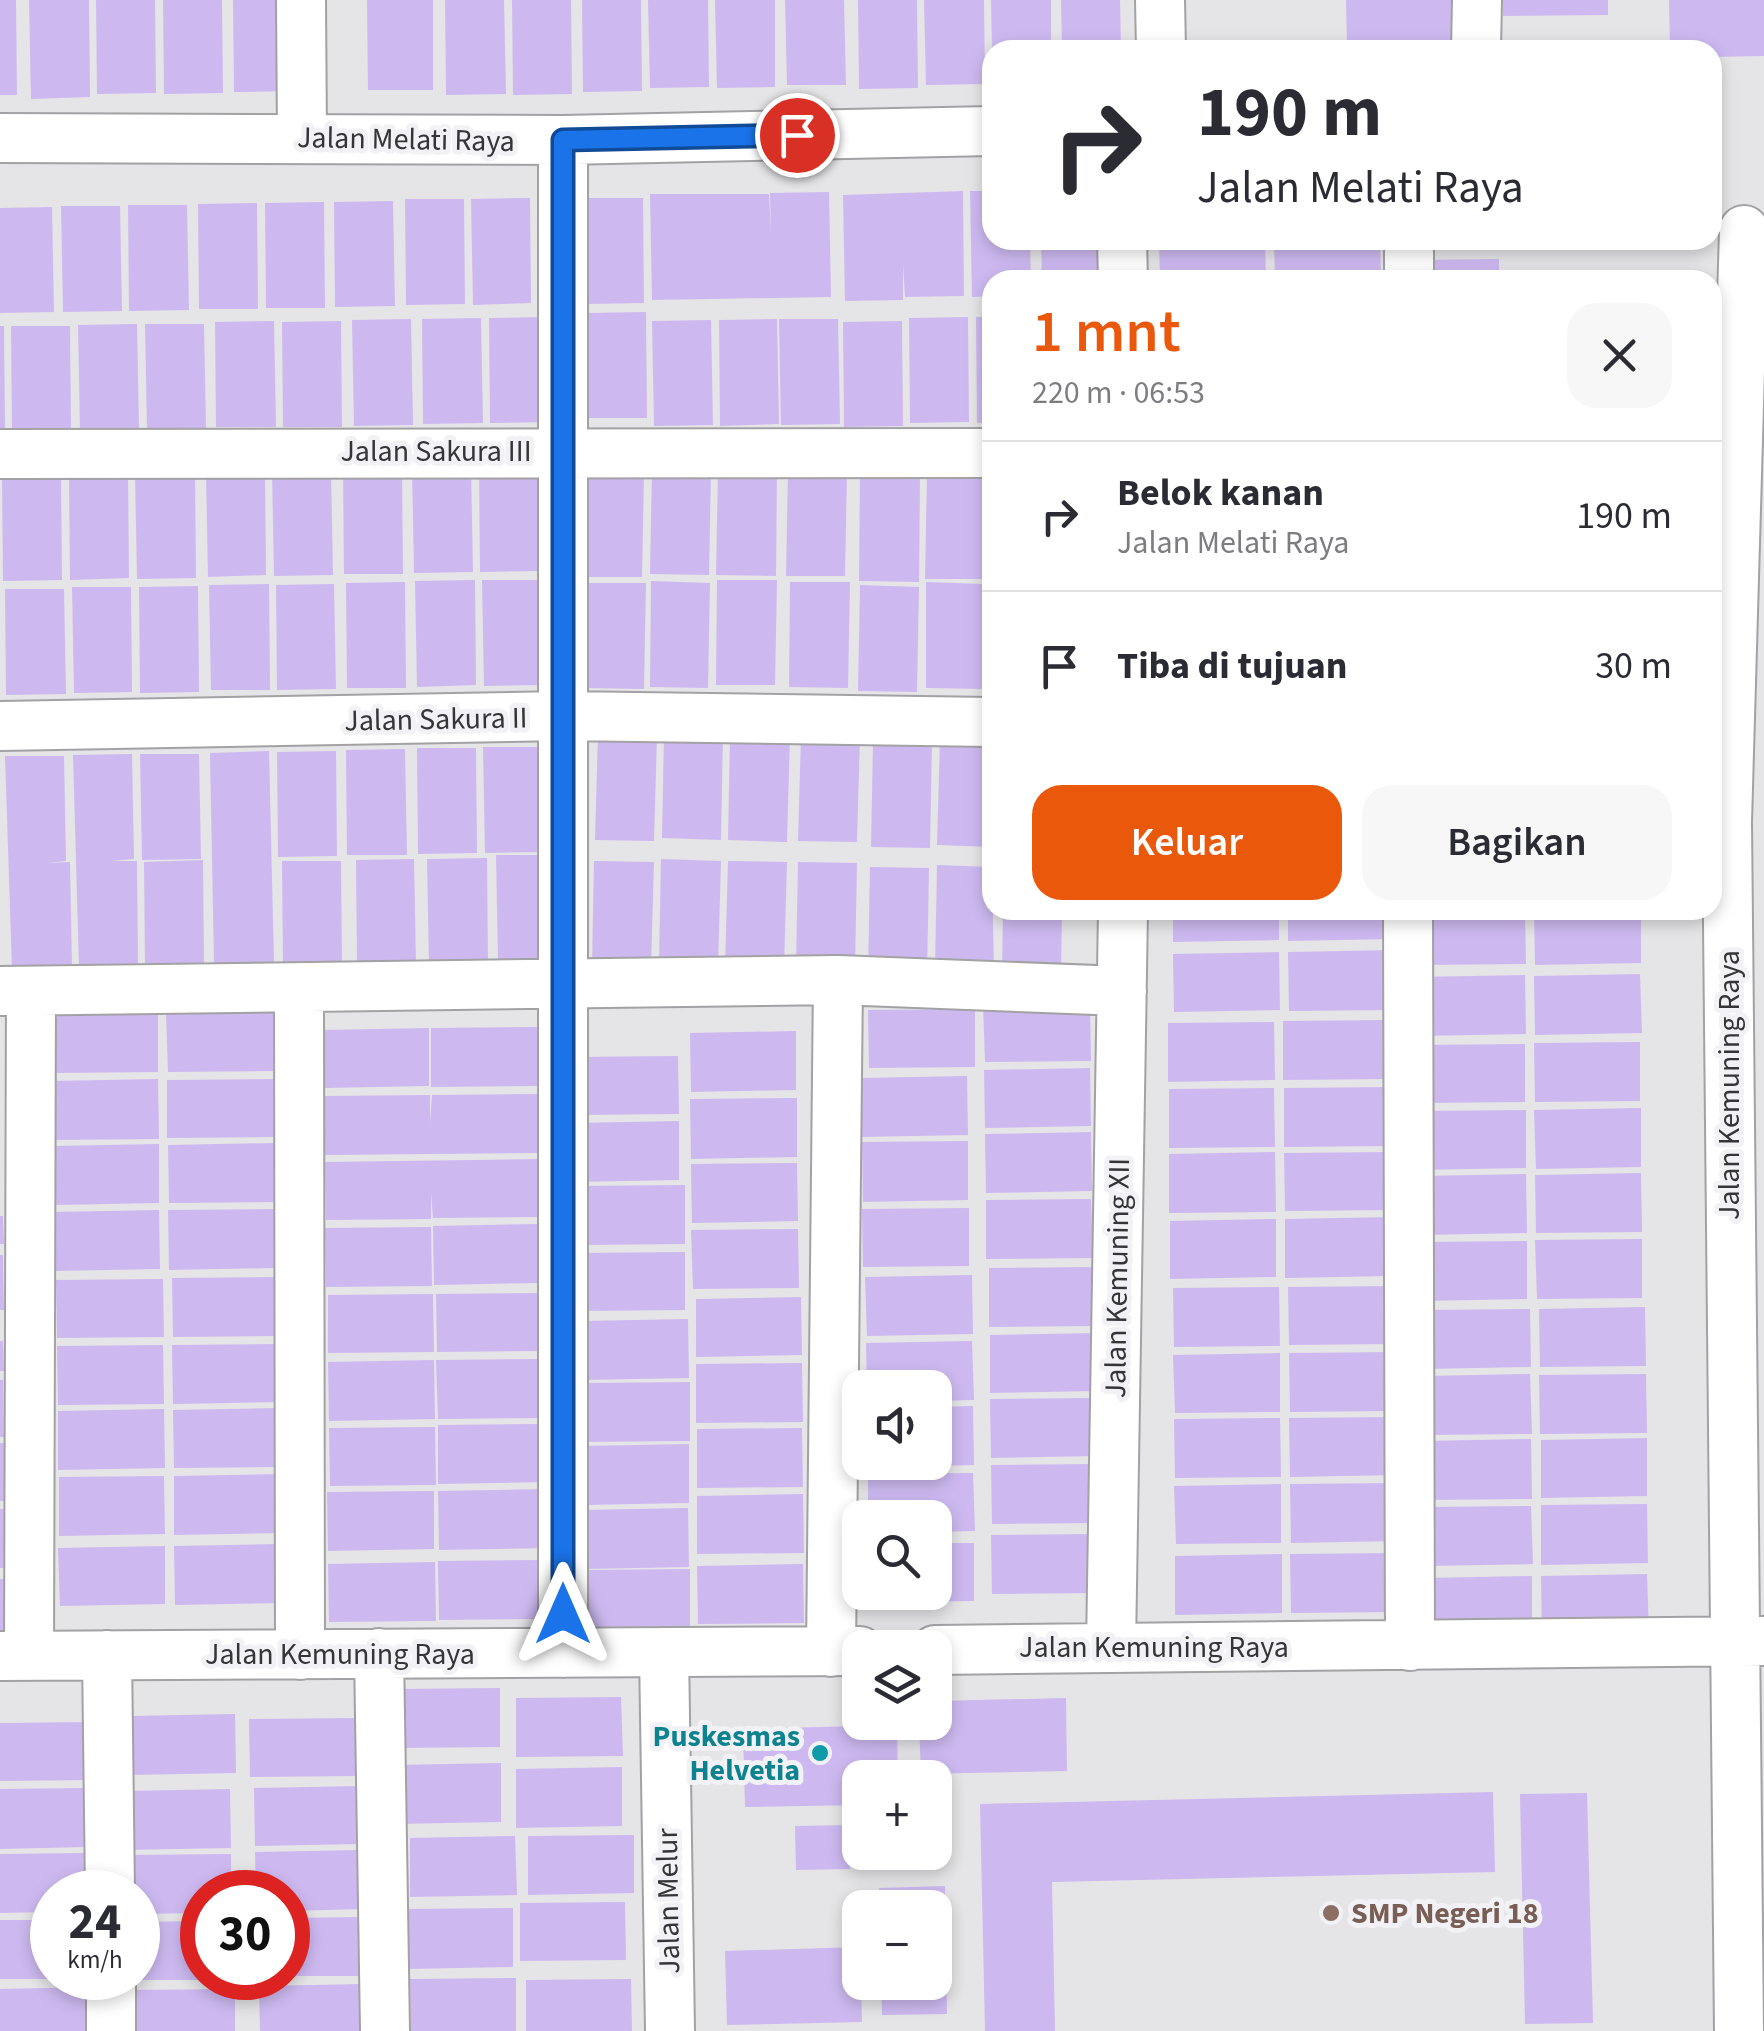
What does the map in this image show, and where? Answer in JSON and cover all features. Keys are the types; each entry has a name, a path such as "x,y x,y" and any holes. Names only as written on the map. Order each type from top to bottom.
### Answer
{"street":[{"path":"300,0 302,137"},
{"path":"1160,0 1161,40"},
{"path":"1476,40 1477,0"},
{"name":"Jalan Melati Raya","path":"0,138 563,140 982,131"},
{"path":"563,140 563,1654"},
{"name":"Jalan Kemuning Raya","path":"1738,2031 1749,1641 1740,228"},
{"name":"Jalan Sakura III","path":"0,454 565,450 982,453"},
{"name":"Jalan Sakura II","path":"0,726 564,716 982,722"},
{"name":"Jalan Kemuning XII","path":"1110,1646 1124,920"},
{"path":"1408,920 1410,1646"},
{"path":"838,980 846,1630"},
{"path":"14,1656 16,991 838,980 1122,991"},
{"path":"300,990 300,1655"},
{"name":"Jalan Kemuning Raya","path":"952,1650 1749,1641"},
{"name":"Jalan Melur","path":"664,1652 670,2031"},
{"name":"Jalan Kemuning Raya","path":"14,1656 842,1652"},
{"path":"379,1653 385,2031"},
{"path":"107,1655 110,1870"},
{"path":"111,2000 111,2031"}],"building":[{"path":"0,0 16,0 17,95 0,95"},
{"path":"29,0 89,0 90,97 31,99"},
{"path":"96,0 155,0 156,93 97,94"},
{"path":"163,0 222,0 223,93 164,94"},
{"path":"233,0 292,0 294,91 234,92"},
{"path":"367,0 433,0 433,90 368,90"},
{"path":"445,0 504,0 506,94 446,95"},
{"path":"512,0 571,0 572,94 513,95"},
{"path":"582,0 641,0 642,91 583,92"},
{"path":"648,0 708,0 709,87 650,88"},
{"path":"715,0 775,0 775,87 717,88"},
{"path":"785,0 844,0 846,85 787,85"},
{"path":"858,0 917,0 918,88 859,89"},
{"path":"924,0 984,0 982,84 926,85"},
{"path":"991,0 1051,0 1051,40 992,40"},
{"path":"1061,0 1120,0 1121,40 1062,40"},
{"path":"1346,0 1465,0 1465,40 1347,40"},
{"path":"1503,0 1608,0 1608,15 1503,16"},
{"path":"1669,0 1764,0 1764,56 1722,57 1722,40 1670,40"},
{"path":"963,191 964,296 905,297 903,264 903,300 845,301 843,195"},
{"path":"970,191 982,191 982,250 1030,250 1031,270 982,270 982,296 972,297"},
{"path":"829,192 831,297 652,300 650,194 769,194 771,233 770,193"},
{"path":"530,198 531,303 473,305 471,199"},
{"path":"583,198 643,198 644,303 585,304"},
{"path":"405,199 464,199 465,304 406,305"},
{"path":"393,201 395,306 335,307 334,202"},
{"path":"324,202 325,308 266,308 265,203"},
{"path":"257,203 258,309 199,309 198,204"},
{"path":"128,205 187,205 189,310 129,311"},
{"path":"61,206 120,206 122,311 63,312"},
{"path":"52,207 54,312 0,313 0,208"},
{"path":"1041,250 1100,250 1101,270 1042,270"},
{"path":"1159,250 1265,250 1266,270 1160,270"},
{"path":"1274,250 1380,250 1381,270 1275,270"},
{"path":"1499,259 1499,270 1418,270 1418,260"},
{"path":"646,312 647,418 588,418 587,313"},
{"path":"548,317 549,422 490,423 489,318"},
{"path":"968,317 969,422 910,423 909,318"},
{"path":"976,317 982,317 982,423 977,423"},
{"path":"481,318 483,423 423,424 422,319"},
{"path":"411,319 413,425 354,426 352,320"},
{"path":"777,319 779,424 720,426 719,320"},
{"path":"779,319 838,319 840,424 781,425"},
{"path":"711,320 713,425 654,426 652,321"},
{"path":"274,321 276,427 216,427 215,322"},
{"path":"341,321 342,427 283,427 282,322"},
{"path":"902,321 903,426 844,427 843,322"},
{"path":"137,324 139,429 80,430 78,325"},
{"path":"145,324 204,324 206,429 147,430"},
{"path":"0,326 4,326 5,431 0,431"},
{"path":"11,326 70,326 71,431 12,432"},
{"path":"479,466 538,466 540,571 480,572"},
{"path":"412,467 471,467 473,572 414,573"},
{"path":"402,468 403,574 344,574 343,469"},
{"path":"652,469 711,470 709,575 650,574"},
{"path":"265,470 266,575 208,577 206,472"},
{"path":"331,470 333,575 274,576 272,471"},
{"path":"718,470 777,471 776,576 716,575"},
{"path":"585,471 644,472 642,577 583,577"},
{"path":"788,471 847,471 845,576 786,576"},
{"path":"195,472 196,578 137,579 135,473"},
{"path":"128,473 129,578 70,580 69,474"},
{"path":"927,474 982,474 982,579 925,579"},
{"path":"2,475 61,475 62,580 3,581"},
{"path":"860,475 920,476 919,582 859,581"},
{"path":"475,580 476,685 417,687 415,581"},
{"path":"482,580 541,580 543,685 484,686"},
{"path":"717,580 777,580 775,685 716,685"},
{"path":"651,581 710,583 708,688 650,687"},
{"path":"405,582 406,688 347,688 346,583"},
{"path":"790,582 850,582 848,688 789,687"},
{"path":"926,582 982,584 982,689 926,688"},
{"path":"586,583 646,583 644,689 585,688"},
{"path":"269,584 270,690 211,690 209,585"},
{"path":"334,584 336,689 277,690 276,585"},
{"path":"860,585 919,587 917,692 858,691"},
{"path":"198,586 199,692 140,693 139,587"},
{"path":"72,587 131,587 132,692 74,693"},
{"path":"5,589 64,589 66,694 6,695"},
{"path":"664,733 723,735 721,840 662,838"},
{"path":"598,735 657,736 654,841 595,840"},
{"path":"730,735 790,736 787,842 728,840"},
{"path":"801,735 860,737 857,842 798,841"},
{"path":"940,739 982,741 982,847 937,845"},
{"path":"873,741 932,742 930,848 871,847"},
{"path":"483,747 543,747 544,852 485,853"},
{"path":"417,748 476,748 477,853 418,854"},
{"path":"405,749 407,855 347,855 346,750"},
{"path":"269,751 274,963 214,963 210,753"},
{"path":"336,751 337,856 278,857 277,752"},
{"path":"132,754 134,859 112,861 137,861 138,966 79,967 73,755"},
{"path":"140,754 199,754 201,859 142,860"},
{"path":"5,756 64,756 66,861 46,863 70,862 72,967 12,969"},
{"path":"496,855 555,855 557,960 498,961"},
{"path":"487,858 488,963 429,965 427,859"},
{"path":"414,859 416,965 357,965 356,860"},
{"path":"661,859 721,861 718,966 659,964"},
{"path":"203,860 204,966 145,967 144,862"},
{"path":"282,861 341,861 342,966 283,966"},
{"path":"594,861 654,862 651,967 592,966"},
{"path":"728,861 787,862 784,968 725,967"},
{"path":"798,862 857,863 855,968 796,967"},
{"path":"937,865 982,867 982,920 993,920 994,973 935,971"},
{"path":"870,867 929,868 927,974 868,973"},
{"path":"1003,920 1062,920 1061,974 1002,973"},
{"path":"1173,920 1279,920 1279,940 1173,942"},
{"path":"1288,920 1394,920 1395,939 1288,941"},
{"path":"1419,920 1525,920 1526,964 1419,965"},
{"path":"1534,920 1641,920 1641,963 1535,965"},
{"path":"1394,950 1395,1010 1289,1011 1288,952"},
{"path":"1279,952 1280,1010 1174,1012 1173,954"},
{"path":"1640,974 1642,1033 1535,1035 1534,976"},
{"path":"1525,975 1526,1034 1420,1036 1419,977"},
{"path":"1090,1002 1091,1061 985,1062 983,1003"},
{"path":"975,1009 975,1067 869,1068 868,1010"},
{"path":"273,1012 273,1071 168,1072 166,1013"},
{"path":"158,1014 158,1072 52,1073 51,1015"},
{"path":"1389,1020 1390,1079 1283,1080 1283,1021"},
{"path":"1274,1022 1275,1080 1168,1082 1168,1023"},
{"path":"537,1027 538,1086 431,1087 431,1028"},
{"path":"429,1028 429,1086 324,1088 323,1030"},
{"path":"796,1031 796,1090 691,1092 690,1033"},
{"path":"1640,1042 1640,1101 1535,1102 1534,1043"},
{"path":"1525,1044 1525,1102 1419,1103 1419,1045"},
{"path":"678,1056 679,1114 573,1115 572,1057"},
{"path":"1090,1068 1091,1126 985,1128 984,1070"},
{"path":"967,1076 968,1135 861,1137 861,1078"},
{"path":"158,1079 159,1139 52,1140 52,1081"},
{"path":"273,1079 274,1137 167,1138 167,1080"},
{"path":"1389,1087 1390,1146 1284,1147 1284,1088"},
{"path":"1274,1088 1275,1147 1169,1148 1169,1089"},
{"path":"537,1094 538,1153 325,1155 324,1096 430,1095 430,1123 432,1095"},
{"path":"797,1098 797,1157 691,1159 690,1099"},
{"path":"1641,1108 1641,1167 1536,1169 1534,1110"},
{"path":"1526,1110 1526,1168 1419,1170 1419,1111"},
{"path":"679,1121 679,1180 574,1182 572,1123"},
{"path":"1091,1132 1092,1191 986,1193 985,1134"},
{"path":"968,1141 968,1200 863,1202 862,1142"},
{"path":"274,1143 275,1202 169,1203 168,1145"},
{"path":"159,1144 159,1203 54,1205 52,1146"},
{"path":"1275,1152 1276,1212 1169,1213 1169,1154"},
{"path":"1391,1152 1391,1210 1285,1211 1284,1153"},
{"path":"538,1159 539,1217 433,1218 431,1192 431,1219 326,1220 325,1162"},
{"path":"797,1163 798,1221 692,1223 691,1164"},
{"path":"1641,1173 1642,1232 1536,1233 1535,1175"},
{"path":"1526,1174 1527,1233 1421,1235 1420,1176"},
{"path":"685,1185 685,1244 579,1245 578,1186"},
{"path":"1091,1199 1093,1258 986,1259 986,1200"},
{"path":"969,1208 969,1266 863,1267 862,1209"},
{"path":"275,1209 276,1268 169,1270 168,1210"},
{"path":"159,1210 160,1269 54,1271 53,1212"},
{"path":"3,1216 4,1244 0,1244"},
{"path":"1391,1217 1391,1276 1285,1278 1285,1219"},
{"path":"1276,1219 1276,1277 1170,1279 1170,1221"},
{"path":"539,1224 539,1283 434,1285 433,1226"},
{"path":"431,1227 432,1286 326,1287 325,1228"},
{"path":"798,1229 799,1288 693,1289 691,1230"},
{"path":"1642,1239 1642,1298 1537,1299 1535,1240"},
{"path":"1527,1241 1527,1299 1421,1301 1420,1242"},
{"path":"685,1252 685,1310 580,1311 579,1253"},
{"path":"3,1255 4,1310 0,1310"},
{"path":"1096,1267 1096,1326 989,1327 989,1268"},
{"path":"972,1275 973,1334 867,1336 865,1277"},
{"path":"278,1277 279,1336 173,1337 172,1278"},
{"path":"163,1279 164,1337 57,1338 56,1280"},
{"path":"1394,1286 1395,1344 1289,1345 1288,1287"},
{"path":"1279,1287 1280,1346 1174,1347 1173,1288"},
{"path":"542,1293 543,1351 437,1352 436,1294"},
{"path":"433,1294 434,1352 328,1353 328,1295"},
{"path":"801,1297 802,1355 696,1357 696,1299"},
{"path":"1645,1307 1646,1366 1540,1367 1539,1309"},
{"path":"1530,1309 1531,1367 1425,1369 1424,1310"},
{"path":"688,1319 689,1378 583,1380 582,1321"},
{"path":"1096,1333 1096,1391 990,1393 990,1335"},
{"path":"3,1341 4,1371 0,1371"},
{"path":"972,1341 974,1400 952,1401 952,1370 867,1370 866,1343"},
{"path":"278,1344 279,1402 173,1404 172,1345"},
{"path":"163,1345 164,1404 58,1405 57,1346"},
{"path":"1395,1352 1395,1411 1290,1412 1289,1353"},
{"path":"1280,1353 1280,1412 1175,1413 1173,1355"},
{"path":"543,1359 543,1418 438,1419 436,1360"},
{"path":"434,1360 435,1419 329,1421 328,1362"},
{"path":"802,1363 803,1422 696,1423 696,1364"},
{"path":"1530,1374 1532,1434 1425,1435 1424,1376"},
{"path":"1646,1374 1647,1433 1540,1434 1539,1375"},
{"path":"3,1380 4,1437 0,1437"},
{"path":"690,1382 690,1441 584,1442 583,1383"},
{"path":"1097,1398 1097,1456 991,1458 990,1399"},
{"path":"973,1406 974,1465 952,1466 952,1407"},
{"path":"279,1408 280,1467 174,1468 173,1410"},
{"path":"164,1409 165,1468 58,1470 58,1411"},
{"path":"1396,1417 1397,1475 1290,1477 1289,1418"},
{"path":"1280,1418 1281,1477 1175,1478 1174,1419"},
{"path":"543,1424 544,1482 438,1484 438,1425"},
{"path":"435,1427 436,1485 330,1486 329,1428"},
{"path":"802,1428 803,1487 697,1488 697,1429"},
{"path":"1647,1438 1647,1496 1541,1498 1541,1440"},
{"path":"1531,1439 1532,1499 1426,1500 1425,1441"},
{"path":"0,1443 5,1443 5,1501 0,1501"},
{"path":"689,1444 689,1503 584,1505 583,1446"},
{"path":"1097,1464 1097,1523 992,1524 991,1465"},
{"path":"952,1473 973,1473 975,1531 952,1532 952,1500 868,1500 868,1480 952,1480"},
{"path":"279,1474 281,1533 174,1535 174,1476"},
{"path":"164,1476 165,1534 59,1536 59,1477"},
{"path":"1396,1483 1397,1541 1291,1543 1290,1484"},
{"path":"1281,1484 1281,1543 1176,1544 1174,1486"},
{"path":"544,1489 545,1548 439,1550 438,1491"},
{"path":"434,1491 434,1549 328,1551 327,1492"},
{"path":"803,1494 804,1553 697,1554 697,1496"},
{"path":"1647,1504 1648,1563 1541,1565 1541,1505"},
{"path":"1531,1506 1533,1564 1426,1566 1426,1507"},
{"path":"688,1508 689,1567 583,1569 582,1510"},
{"path":"0,1509 5,1509 6,1568 0,1568"},
{"path":"1097,1534 1098,1593 992,1594 991,1535"},
{"path":"952,1543 974,1543 974,1601 952,1601"},
{"path":"280,1544 280,1603 175,1605 174,1546"},
{"path":"165,1546 165,1604 60,1606 58,1548"},
{"path":"1397,1553 1397,1612 1291,1613 1290,1554"},
{"path":"1282,1554 1282,1613 1175,1615 1175,1556"},
{"path":"545,1560 545,1619 439,1620 438,1561"},
{"path":"435,1562 436,1621 329,1622 328,1564"},
{"path":"803,1564 804,1623 698,1624 697,1566"},
{"path":"690,1569 690,1628 585,1629 584,1570"},
{"path":"1647,1574 1649,1633 1542,1635 1541,1576"},
{"path":"1532,1576 1532,1634 1427,1636 1426,1578"},
{"path":"0,1579 5,1579 6,1638 0,1638"},
{"path":"500,1688 500,1747 394,1748 393,1689"},
{"path":"621,1697 623,1756 516,1757 516,1698"},
{"path":"1066,1698 1067,1771 952,1773 952,1760 920,1760 920,1740 952,1740 952,1701"},
{"path":"235,1714 236,1773 130,1775 129,1716"},
{"path":"356,1718 357,1776 250,1777 249,1719"},
{"path":"90,1722 90,1780 0,1781 0,1723"},
{"name":"Puskesmas Helvetia","path":"842,1726 842,1740 897,1740 898,1760 842,1760 842,1805 745,1807 743,1729"},
{"path":"501,1763 501,1822 395,1824 394,1765"},
{"path":"622,1767 622,1826 516,1828 516,1769"},
{"path":"361,1786 361,1844 255,1846 254,1788"},
{"path":"85,1788 87,1847 0,1849 0,1789"},
{"path":"230,1789 231,1848 124,1850 124,1791"},
{"name":"SMP Negeri 18","path":"1493,1792 1495,1872 1052,1882 1055,2031 985,2031 980,1804"},
{"name":"SMP Negeri 18","path":"1587,1793 1593,2023 1525,2024 1520,1794"},
{"path":"842,1825 842,1869 796,1870 795,1826"},
{"path":"634,1835 634,1893 528,1895 528,1836"},
{"path":"515,1836 517,1895 410,1897 410,1838"},
{"path":"361,1850 362,1909 310,1910 310,1870 255,1870 255,1852"},
{"path":"87,1853 87,1870 30,1870 30,1912 0,1913 0,1854"},
{"path":"231,1854 231,1870 180,1870 180,1913 160,1914 160,1870 125,1870 125,1855"},
{"path":"945,1886 945,1890 879,1890"},
{"path":"625,1902 626,1960 520,1961 520,1903"},
{"path":"513,1908 513,1967 407,1969 406,1909"},
{"path":"362,1917 362,1976 310,1976 310,1918"},
{"path":"0,1920 30,1920 30,1979 0,1979"},
{"path":"180,1921 180,1980 160,1980 160,1922"},
{"path":"842,1948 842,2000 861,2000 862,2022 727,2025 725,1951"},
{"path":"516,1978 516,2031 411,2031 410,1979"},
{"path":"631,1979 632,2031 526,2031 526,1980"},
{"path":"365,1984 366,2031 260,2031 259,2000 310,2000 310,1985"},
{"path":"30,1988 30,2000 91,2000 91,2031 0,2031 0,1989"},
{"path":"160,1990 180,1990 180,2000 235,2000 235,2031 129,2031 128,2000 160,2000"},
{"path":"882,2000 947,2000 947,2014 882,2015"}],"place":[{"name":"Puskesmas Helvetia","path":"820,1753"},
{"name":"SMP Negeri 18","path":"1331,1913"}],"route":[{"path":"563,1614 563,140 797,135"}]}
